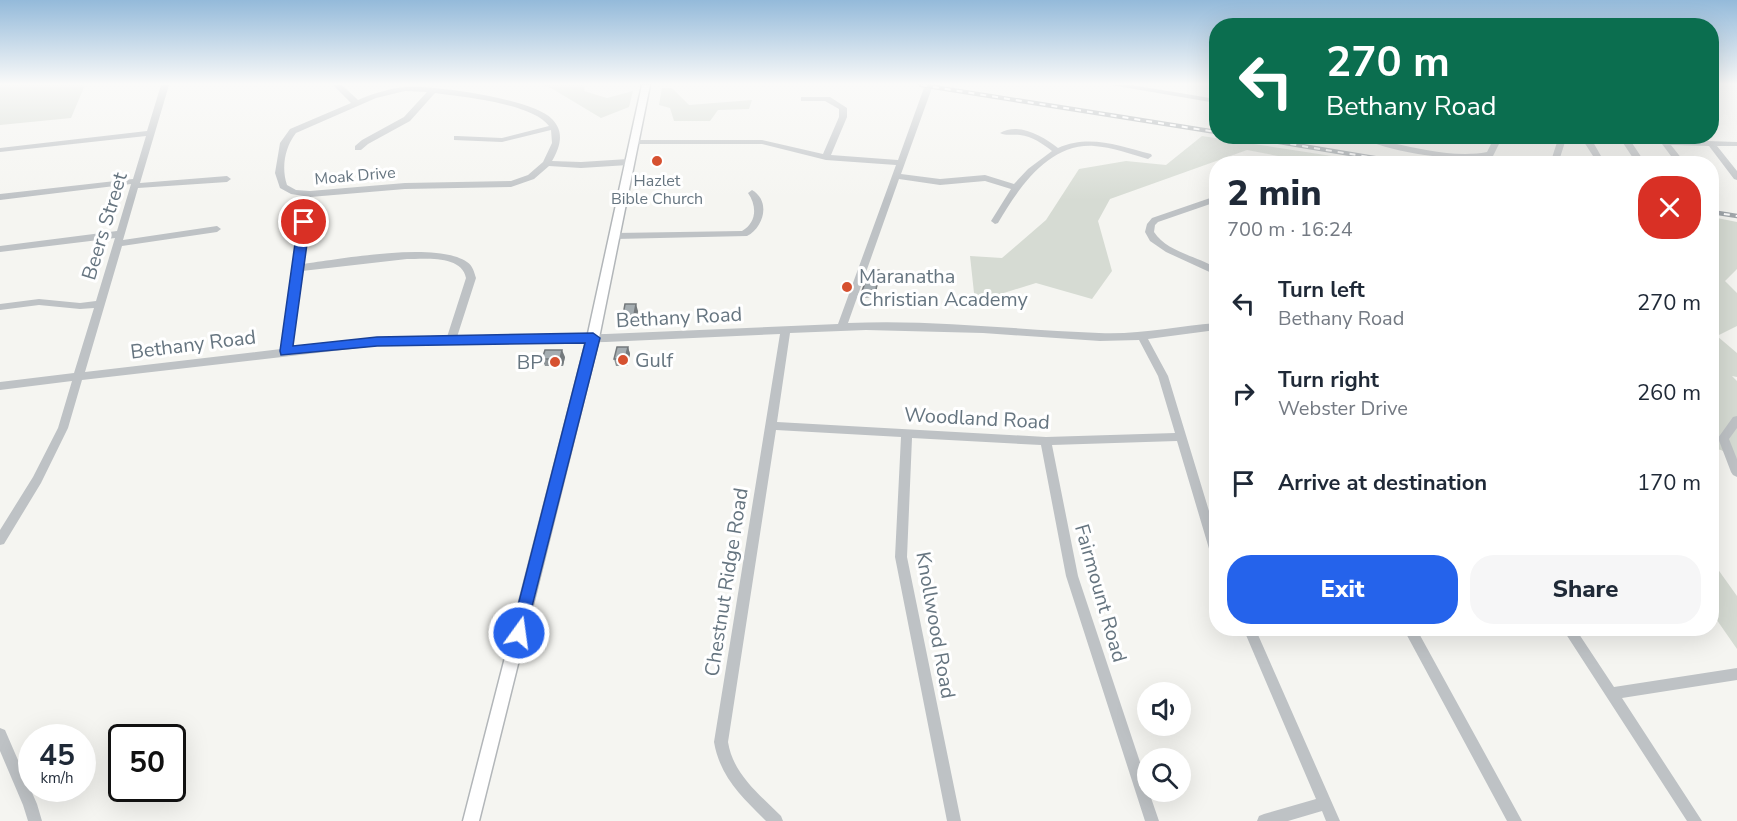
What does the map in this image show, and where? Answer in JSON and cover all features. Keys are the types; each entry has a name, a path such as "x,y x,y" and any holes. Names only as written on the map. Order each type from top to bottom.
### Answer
{"main road":[{"path":"471,821 593,338 638,123"}],"street":[{"name":"Beers Street","path":"0,540 53,449 73,399 154,123"},
{"name":"Moak Drive","path":"307,123 286,139 279,173 280,182 285,188 294,192 310,194 405,186 507,184 531,177 548,163"},
{"path":"358,148 399,123"},
{"name":"Moak Drive","path":"551,123 553,127"},
{"path":"826,157 840,123"},
{"path":"842,327 916,123"},
{"path":"457,138 502,140 553,127 557,144 548,163 581,165 628,162"},
{"path":"1004,133 1018,131 1029,134 1056,150"},
{"path":"0,150 151,133"},
{"path":"634,142 762,142 826,157 902,163"},
{"path":"995,221 1017,188 1036,166 1056,150 1072,144 1091,143 1118,147 1148,156"},
{"path":"1719,143 1737,144"},
{"path":"1385,144 1460,156"},
{"path":"1482,156 1490,154 1495,144"},
{"path":"1667,144 1676,156"},
{"path":"1712,144 1737,177"},
{"path":"898,176 940,182 985,178 1017,188"},
{"path":"0,197 136,183 227,179"},
{"path":"616,236 744,234 753,230 757,225 758,202 752,193"},
{"path":"1209,201 1155,220 1149,227 1150,236 1158,243 1209,268"},
{"path":"286,351 304,222"},
{"path":"0,249 217,229"},
{"path":"298,268 407,257 448,258 464,263 469,269 471,278 451,340"},
{"path":"1205,265 1209,262"},
{"path":"0,307 39,302 80,306 99,304"},
{"name":"Bethany Road","path":"0,386 377,342 593,338 842,327 922,326 1082,337 1142,336 1209,327"},
{"name":"Chestnut Ridge Road","path":"776,821 729,769 723,758 721,742 785,330"},
{"path":"1142,336 1163,376 1209,529"},
{"path":"1737,420 1723,438 1737,472"},
{"name":"Woodland Road","path":"771,426 1046,441 1181,437"},
{"name":"Knollwood Road","path":"907,433 901,557 954,821"},
{"name":"Fairmount Road","path":"1046,441 1072,576 1152,821"},
{"path":"1253,636 1333,821"},
{"path":"1413,636 1515,821"},
{"path":"1573,636 1695,821"},
{"path":"1611,694 1737,674"},
{"path":"0,735 35,821"},
{"path":"1264,821 1326,803"}],"shaded area":[{"path":"1202,136 1209,137 1209,144 1254,144 1332,156 1278,156 1247,150 1230,156 1209,156 1209,164 1110,199 1098,221 1112,271 1092,299 1036,283 975,302 970,256 1002,258 1046,220 1079,169 1126,161 1166,165"},
{"path":"1719,218 1737,222 1737,269 1725,281 1737,293 1737,326 1719,335"},
{"path":"1719,338 1737,353 1737,377 1732,376 1737,381 1737,459 1719,450"},
{"path":"1719,571 1737,596 1737,649 1719,623"}],"building":[{"path":"870,270 879,270 876,290 862,291"},
{"path":"625,304 636,304 634,315 623,315"},
{"path":"617,347 628,347 625,359 614,359"},
{"path":"545,350 562,350 560,359 542,359"}],"railway":[{"path":"1161,123 1209,131"},
{"path":"1291,144 1362,156"},
{"path":"1719,213 1737,216"}],"place":[{"name":"Hazlet Bible Church","path":"657,161"},
{"name":"Maranatha Christian Academy","path":"847,287"},
{"name":"Gulf","path":"623,360"},
{"name":"BP","path":"555,362"}],"route":[{"path":"304,222 286,351 377,342 593,338 519,633"}]}
